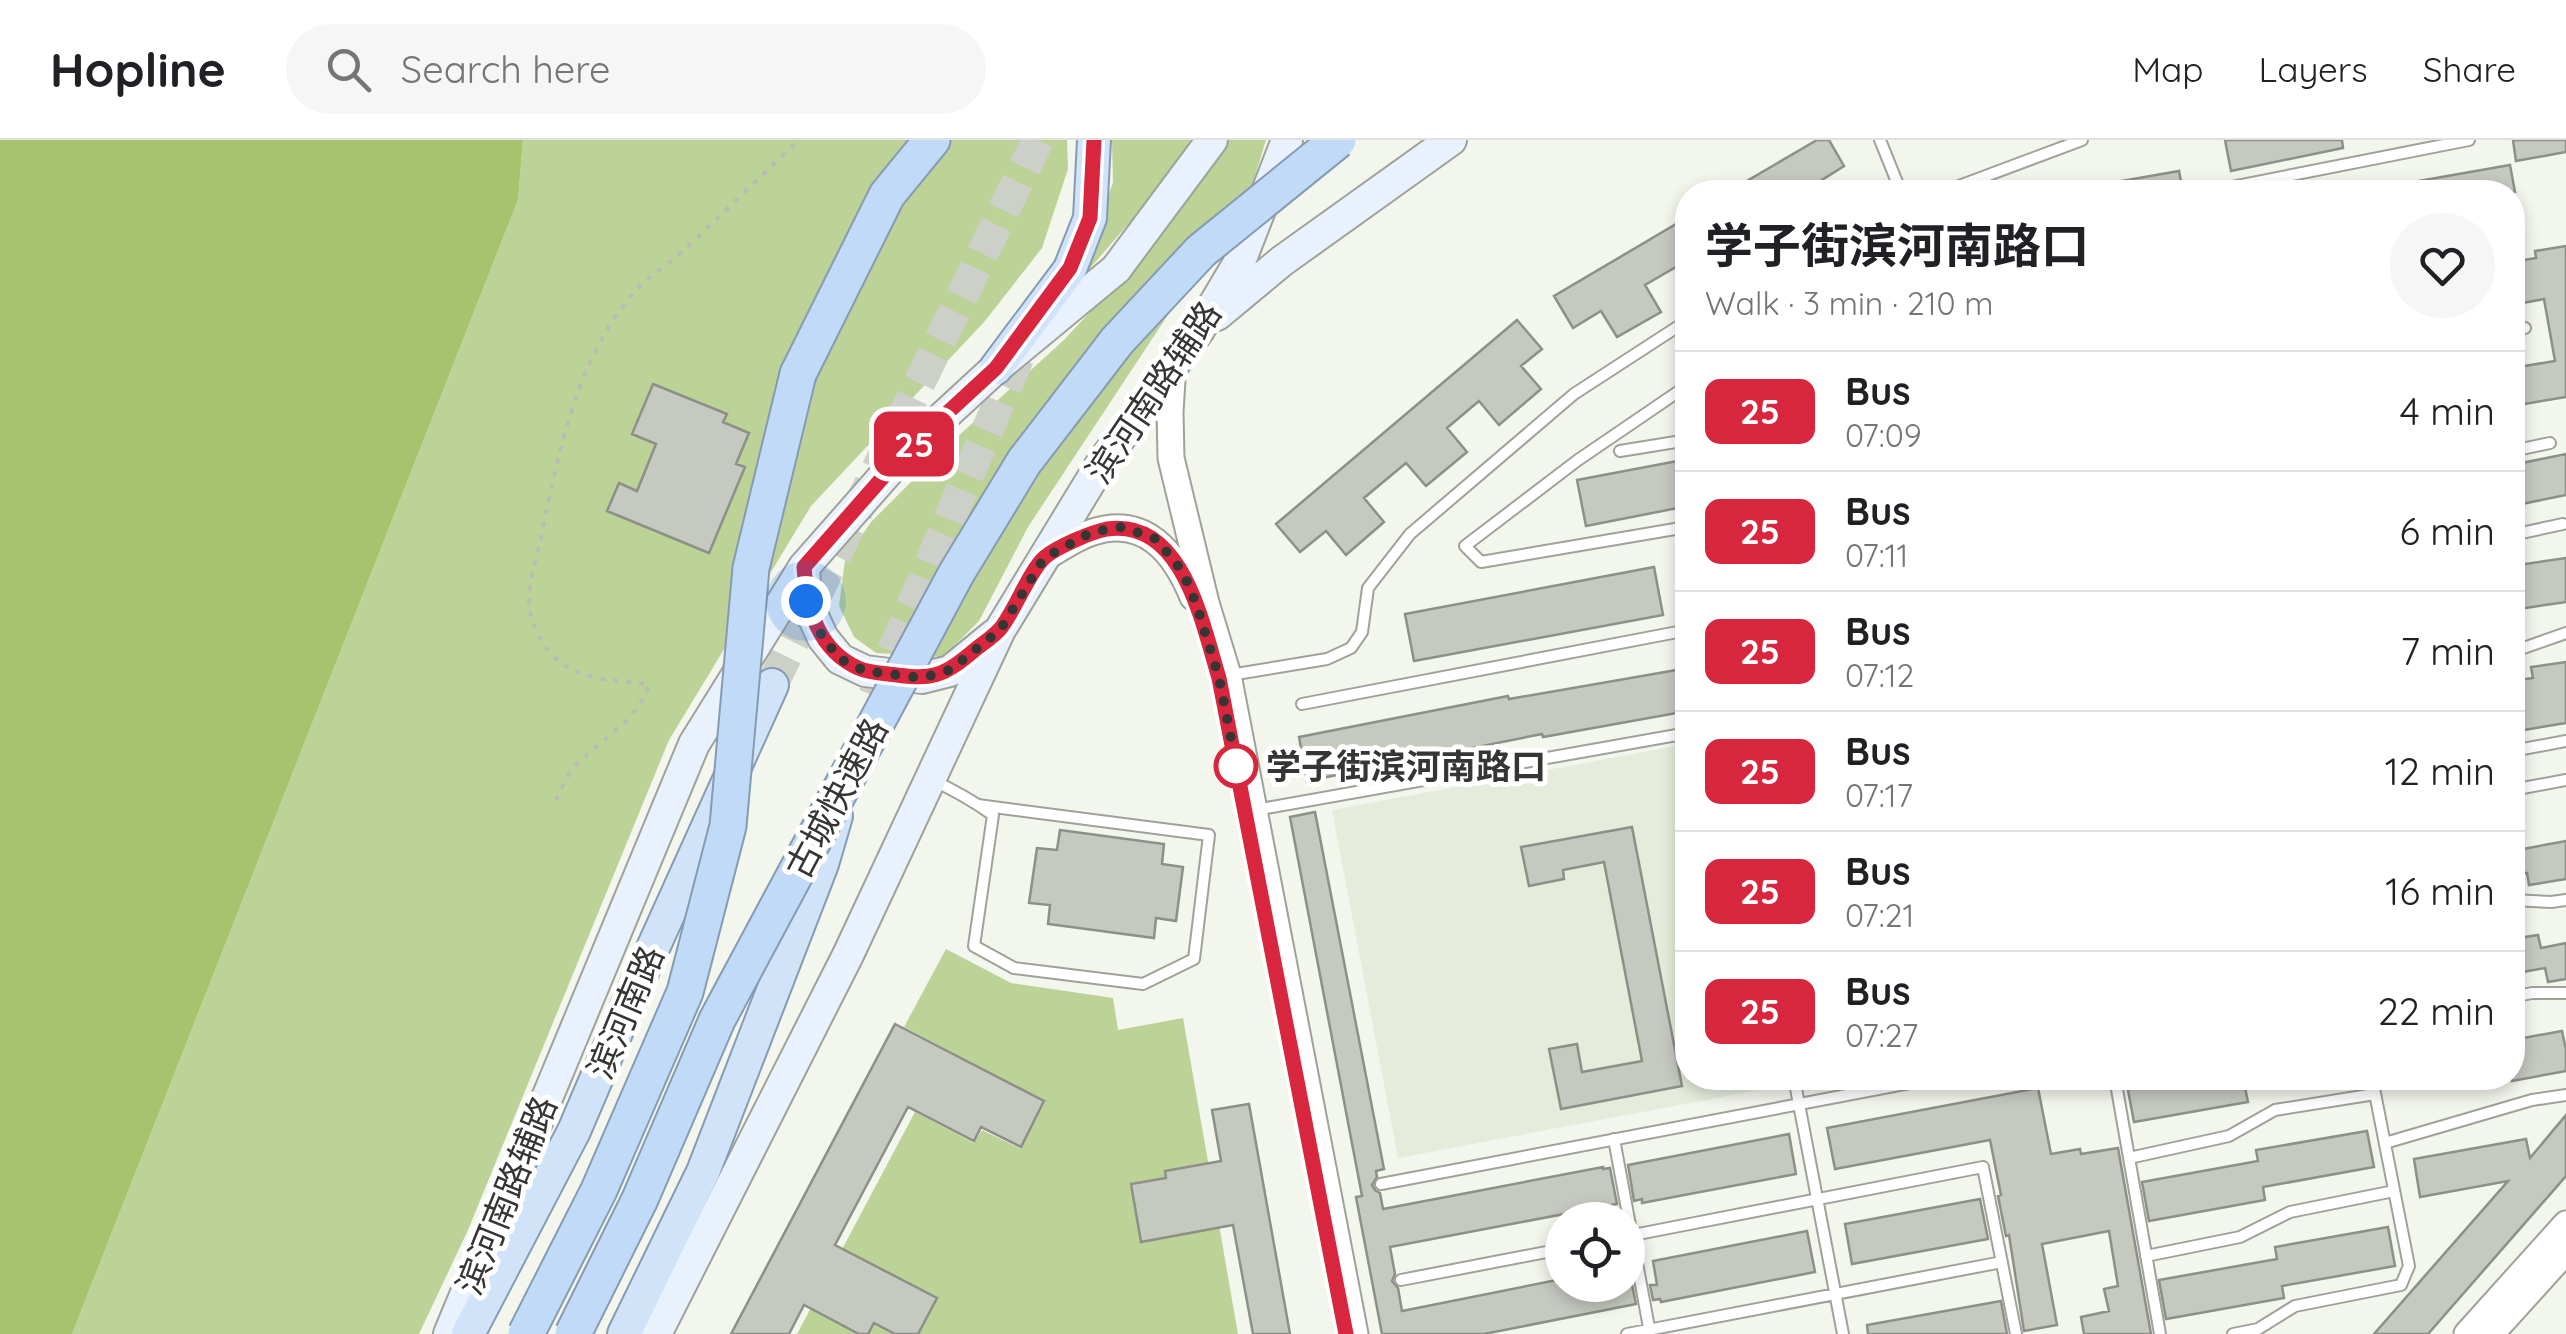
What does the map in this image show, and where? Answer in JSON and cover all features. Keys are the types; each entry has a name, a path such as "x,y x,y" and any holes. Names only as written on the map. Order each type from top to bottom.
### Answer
{"highway":[{"path":"526,1334 599,1190 685,992 728,826 751,568 798,374 887,195 932,140"},
{"name":"古城快速路","path":"573,1334 640,1199 718,1020 956,574 1024,462 1117,341 1201,251 1338,140"}],"main road":[{"path":"996,368 1070,268 1090,218 1094,140"},
{"name":"滨河南路辅路","path":"449,1334 694,744 804,567 906,451 996,368 1116,269 1212,140"},
{"name":"滨河南路辅路","path":"656,1334 848,955 1000,630 1102,464 1200,330 1241,259 1288,140"},
{"path":"1200,330 1282,261 1451,140"},
{"path":"804,567 806,601 823,638 840,659 865,671 922,678 950,670 1000,630"},
{"name":"滨河南路","path":"468,1334 574,1131 772,685"},
{"path":"624,1334 703,1172 822,864 866,714"}],"street":[{"path":"1173,364 1171,458 1202,605 1223,676 1355,1334"},
{"path":"1044,558 1092,532 1122,527 1156,539 1183,572 1202,605"},
{"path":"1250,812 1346,1334"},
{"path":"2467,1334 2566,1224"},
{"path":"2491,1334 2566,1251"}],"lane":[{"path":"1880,140 1894,180"},
{"path":"1978,180 2082,140"},
{"path":"2267,180 2469,140"},
{"path":"1223,676 1328,658 1351,648 1362,632 1368,588 1410,534 1574,394 1675,328"},
{"path":"1675,394 1578,460 1465,546 1480,562 1675,529"},
{"path":"1620,451 1675,442"},
{"path":"2525,448 2550,443"},
{"path":"2525,532 2563,524"},
{"path":"1302,704 1675,632"},
{"path":"2525,647 2566,633"},
{"path":"1250,812 1675,735"},
{"path":"2525,748 2566,740"},
{"path":"931,780 962,794 978,805 993,815 974,946 1014,968 1143,984 1194,959 1209,835 978,805"},
{"path":"2525,788 2566,780"},
{"path":"2525,901 2566,900"},
{"path":"2525,995 2566,993"},
{"path":"1796,1090 1843,1334"},
{"path":"1381,1184 1873,1090"},
{"path":"2118,1090 2160,1334"},
{"path":"2232,1334 2258,1329 2294,1306 2401,1285 2409,1266 2374,1090"},
{"path":"2129,1158 2229,1136 2275,1110 2375,1094"},
{"path":"2385,1143 2532,1100 2566,1095"},
{"path":"1614,1139 1624,1202"},
{"path":"1645,1233 1983,1167 2016,1334"},
{"path":"2146,1256 2240,1237 2290,1212 2394,1191"},
{"path":"1402,1280 1545,1252"},
{"path":"1627,1334 2002,1262"},
{"path":"1644,1302 1650,1332"}],"path":[{"path":"556,800 573,768 644,702 649,684 599,679 571,670 550,652 536,631 529,610 531,581 558,452 581,386 606,329 632,293 678,255 799,140"}],"shaded area":[{"path":"0,140 523,140 518,200 72,1334 0,1334"},
{"path":"523,140 1067,140 1068,169 1042,248 985,321 811,506 669,740 468,1230 419,1334 72,1334 518,200"},
{"path":"1112,140 1191,140 1149,200 1072,289 1091,249 1113,182"},
{"path":"1226,140 1266,140 1251,189 1028,527 979,621 943,657 876,653 854,637 839,606 845,560 871,522 944,449 1064,340 1154,243 1217,161"},
{"path":"1675,746 1675,1090 1760,1090 1398,1158 1332,810"},
{"path":"946,949 1011,983 1113,998 1118,1030 1183,1018 1238,1334 797,1334 915,1112 974,1143 982,1130 1021,1149 1045,1102 904,1027"}],"building":[{"path":"1817,140 1829,140 1844,166 1822,180 1749,180"},
{"path":"2225,140 2342,140 2343,148 2231,171"},
{"path":"2513,140 2566,140 2566,152 2516,161"},
{"path":"2510,165 2513,180 2424,180"},
{"path":"2179,171 2181,180 2127,180"},
{"path":"1675,225 1675,268 1645,285 1661,312 1617,337 1601,311 1573,328 1554,296"},
{"path":"2566,246 2566,397 2525,404 2525,366 2555,361 2544,299 2525,303 2525,260 2536,258 2535,251"},
{"path":"1517,320 1542,349 1521,366 1541,389 1499,425 1479,401 1447,428 1467,452 1426,486 1406,463 1364,498 1384,522 1346,555 1326,531 1300,552 1276,524"},
{"path":"653,384 727,414 723,422 749,433 736,464 745,467 709,553 607,511 619,483 637,491 656,444 632,434"},
{"path":"2566,454 2566,495 2525,503 2525,462"},
{"path":"1675,461 1675,509 1586,526 1577,480"},
{"path":"2566,558 2566,602 2525,608 2525,564"},
{"path":"1654,567 1663,615 1414,661 1405,614"},
{"path":"2566,662 2566,723 2525,730 2525,679 2533,678 2531,667"},
{"path":"1675,670 1675,713 1543,737 1542,734 1307,781 1299,737 1508,696 1509,699"},
{"path":"1315,812 1384,1169 1376,1171 1372,1185 1380,1193 1383,1209 1610,1168 1617,1202 1545,1202 1545,1218 1390,1247 1395,1274 1392,1281 1398,1288 1402,1311 1545,1282 1545,1302 1636,1304 1484,1334 1382,1334 1356,1197 1362,1196 1290,817"},
{"path":"1632,827 1675,1050 1675,1087 1561,1109 1549,1049 1577,1044 1582,1072 1642,1061 1604,862 1563,870 1564,879 1529,886 1521,847"},
{"path":"1060,830 1164,844 1162,864 1183,867 1176,921 1156,918 1154,938 1048,924 1050,905 1029,903 1037,848 1057,850"},
{"path":"2566,841 2566,879 2529,885 2525,849"},
{"path":"2538,935 2541,948 2566,943 2566,979 2548,982 2545,968 2525,972 2525,937"},
{"path":"895,1024 1044,1101 1021,1147 981,1127 974,1141 908,1107 835,1245 937,1298 918,1334 895,1334 874,1323 868,1334 859,1334 804,1305 789,1334 731,1334"},
{"path":"2562,1031 2566,1071 2525,1079 2525,1038"},
{"path":"2038,1090 2051,1154 2118,1148 2151,1334 2084,1334 2081,1317 2109,1311 2104,1289 2118,1286 2109,1231 2042,1244 2057,1325 2024,1331 1990,1140 1835,1169 1827,1128"},
{"path":"2128,1090 2246,1090 2248,1102 2134,1122"},
{"path":"1249,1104 1290,1334 1253,1334 1233,1225 1141,1242 1131,1184 1166,1178 1165,1171 1221,1161 1212,1110"},
{"path":"2566,1115 2566,1176 2428,1334 2374,1334 2508,1181 2420,1197 2414,1159 2526,1139 2530,1158"},
{"path":"2367,1131 2374,1167 2263,1187 2265,1200 2149,1221 2142,1182 2258,1161 2256,1150"},
{"path":"1789,1134 1796,1174 1645,1202 1642,1199 1634,1201 1628,1165"},
{"path":"1980,1199 1988,1239 1852,1264 1845,1224"},
{"path":"2388,1227 2395,1266 2282,1286 2284,1298 2166,1319 2159,1280 2277,1259 2275,1247"},
{"path":"1807,1231 1815,1272 1661,1302 1653,1300 1650,1285 1657,1285 1653,1261"},
{"path":"2001,1301 2007,1334 1868,1334 1867,1325"}],"tunnel":[{"path":"772,685 1038,140"},
{"path":"874,696 1027,337"}],"bus line":[{"name":"25","path":"1094,140 1090,218 1070,268 996,368 906,451 804,567 806,601 823,638 840,659 865,671 922,678 950,670 1000,630 1044,558 1092,532 1122,527 1156,539 1183,572 1219,678 1346,1334"}],"place":[{"name":"学子街滨河南路口","path":"1236,766"}],"route":[{"path":"806,601 823,638 840,659 865,671 922,678 950,670 1000,630 1044,558 1092,532 1122,527 1156,539 1183,572 1197,606 1219,678 1239,779 1236,766"}]}
